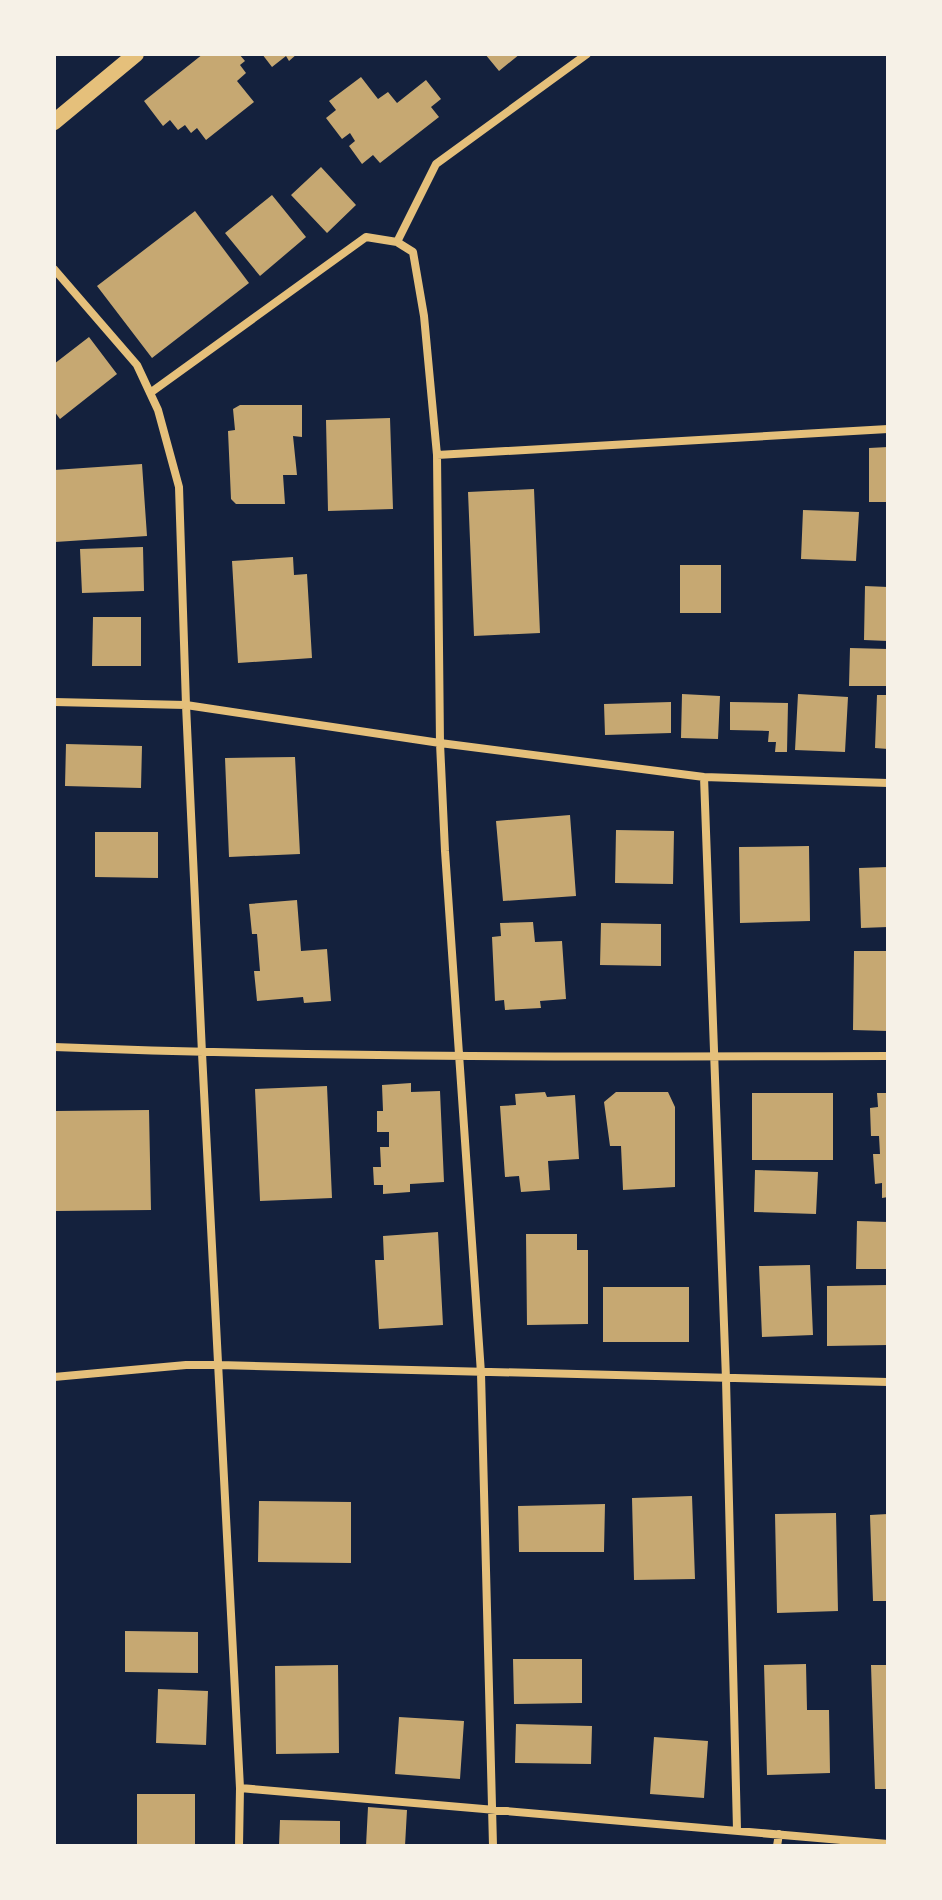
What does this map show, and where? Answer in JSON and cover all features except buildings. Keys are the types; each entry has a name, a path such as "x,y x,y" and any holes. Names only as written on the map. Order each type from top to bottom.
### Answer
{"main road":[{"path":"54,122 136,54"}],"street":[{"path":"397,242 436,164 587,54"},
{"path":"150,393 366,237 397,242 413,252 424,316 437,455 440,743 481,1373 493,1846"},
{"path":"54,269 137,365 158,410 179,487 202,1053 240,1788 239,1846"},
{"path":"437,455 888,429"},
{"path":"54,702 186,705 440,743 704,777 888,783"},
{"path":"704,777 726,1379 737,1830"},
{"path":"54,1047 202,1053 459,1056 888,1056"},
{"path":"54,1377 219,1365 888,1382"},
{"path":"240,1788 888,1844"},
{"path":"777,1846 779,1834"}]}
